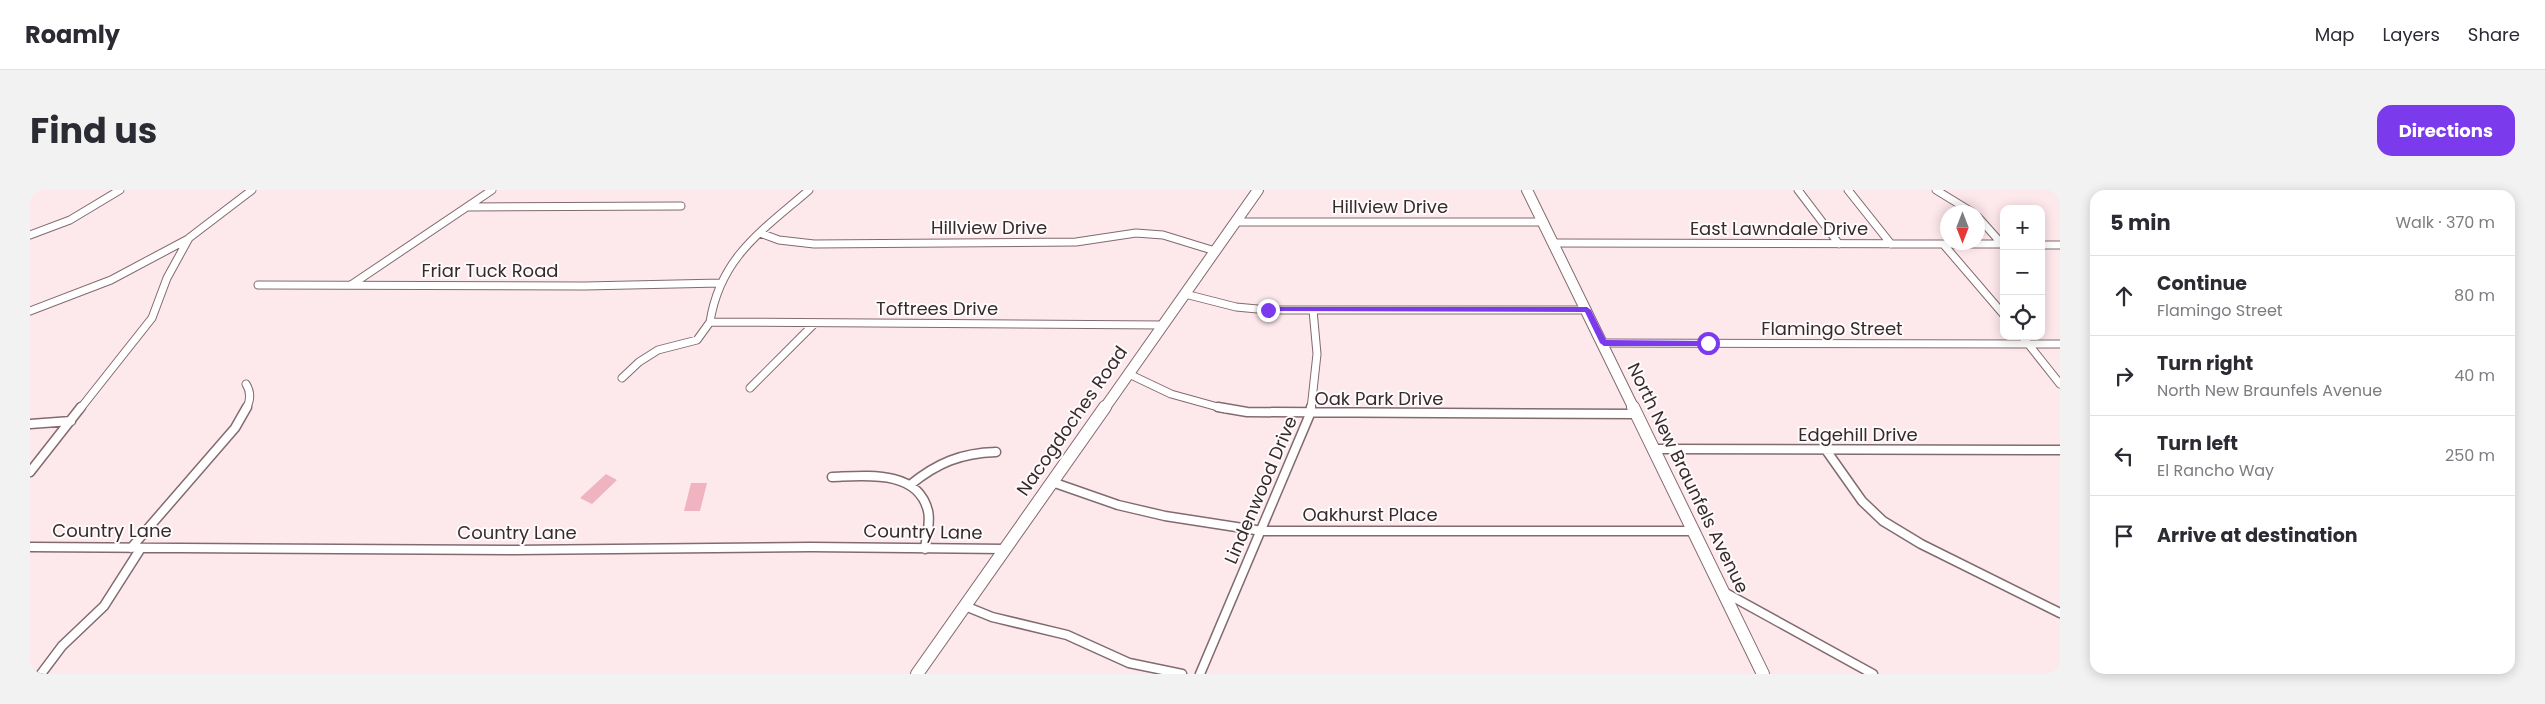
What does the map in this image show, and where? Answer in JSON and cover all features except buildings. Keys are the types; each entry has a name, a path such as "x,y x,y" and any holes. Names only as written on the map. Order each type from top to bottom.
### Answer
{"main road":[{"name":"Nacogdoches Road","path":"917,674 1258,190"},
{"name":"North New Braunfels Avenue","path":"1527,190 1604,343 1763,674"}],"street":[{"path":"30,235 70,220 120,190"},
{"path":"30,311 72,297 130,272 189,238 252,190"},
{"path":"350,285 492,190"},
{"path":"622,378 639,362 658,350 697,340 710,322 711,308 721,282 734,257 809,190"},
{"path":"1798,190 1839,244"},
{"path":"1848,190 1891,244"},
{"path":"1936,190 1961,205"},
{"path":"467,206 681,206"},
{"name":"Hillview Drive","path":"1236,222 1544,222"},
{"path":"1985,225 2000,241"},
{"name":"Hillview Drive","path":"760,233 798,243 834,244 1076,242 1123,234 1150,233 1215,251"},
{"path":"30,472 152,318 167,278 189,238"},
{"name":"East Lawndale Drive","path":"1554,243 1940,244"},
{"name":"East Lawndale Drive","path":"1985,244 2000,244"},
{"path":"2045,244 2060,245"},
{"path":"1949,250 2000,310"},
{"name":"Friar Tuck Road","path":"258,285 585,286 721,282"},
{"path":"1185,294 1244,308 1313,310 1587,310"},
{"name":"Lindenwood Drive","path":"1200,674 1310,414 1317,354 1313,310"},
{"name":"Toftrees Drive","path":"710,322 1163,326"},
{"path":"750,388 815,324"},
{"path":"2026,340 2060,384"},
{"name":"Flamingo Street","path":"1604,343 2060,344"},
{"name":"Oak Park Drive","path":"1129,374 1166,393 1205,405 1247,412 1310,414 1637,414"},
{"path":"131,548 234,428 249,403 250,390 246,384"},
{"path":"30,424 71,421"},
{"name":"Edgehill Drive","path":"1655,449 2060,450"},
{"path":"1826,450 1862,501 1883,521 1922,544 2060,613"},
{"path":"910,485 928,468 955,456 973,452 996,452"},
{"path":"832,477 884,477 898,479 910,485 926,501 925,549"},
{"name":"Oakhurst Place","path":"1052,482 1118,505 1164,516 1262,531 1695,531"},
{"name":"Country Lane","path":"30,547 515,550 811,547 1005,550"},
{"path":"41,674 62,646 104,606 141,548"},
{"path":"1724,592 1873,674"},
{"path":"965,606 992,617 1067,635 1129,663 1182,674"}],"shaded area":[{"path":"606,474 617,480 592,504 580,498"},
{"path":"691,483 707,483 700,511 684,511"}],"route":[{"path":"1268,310 1587,310 1604,343 1708,343"}]}
